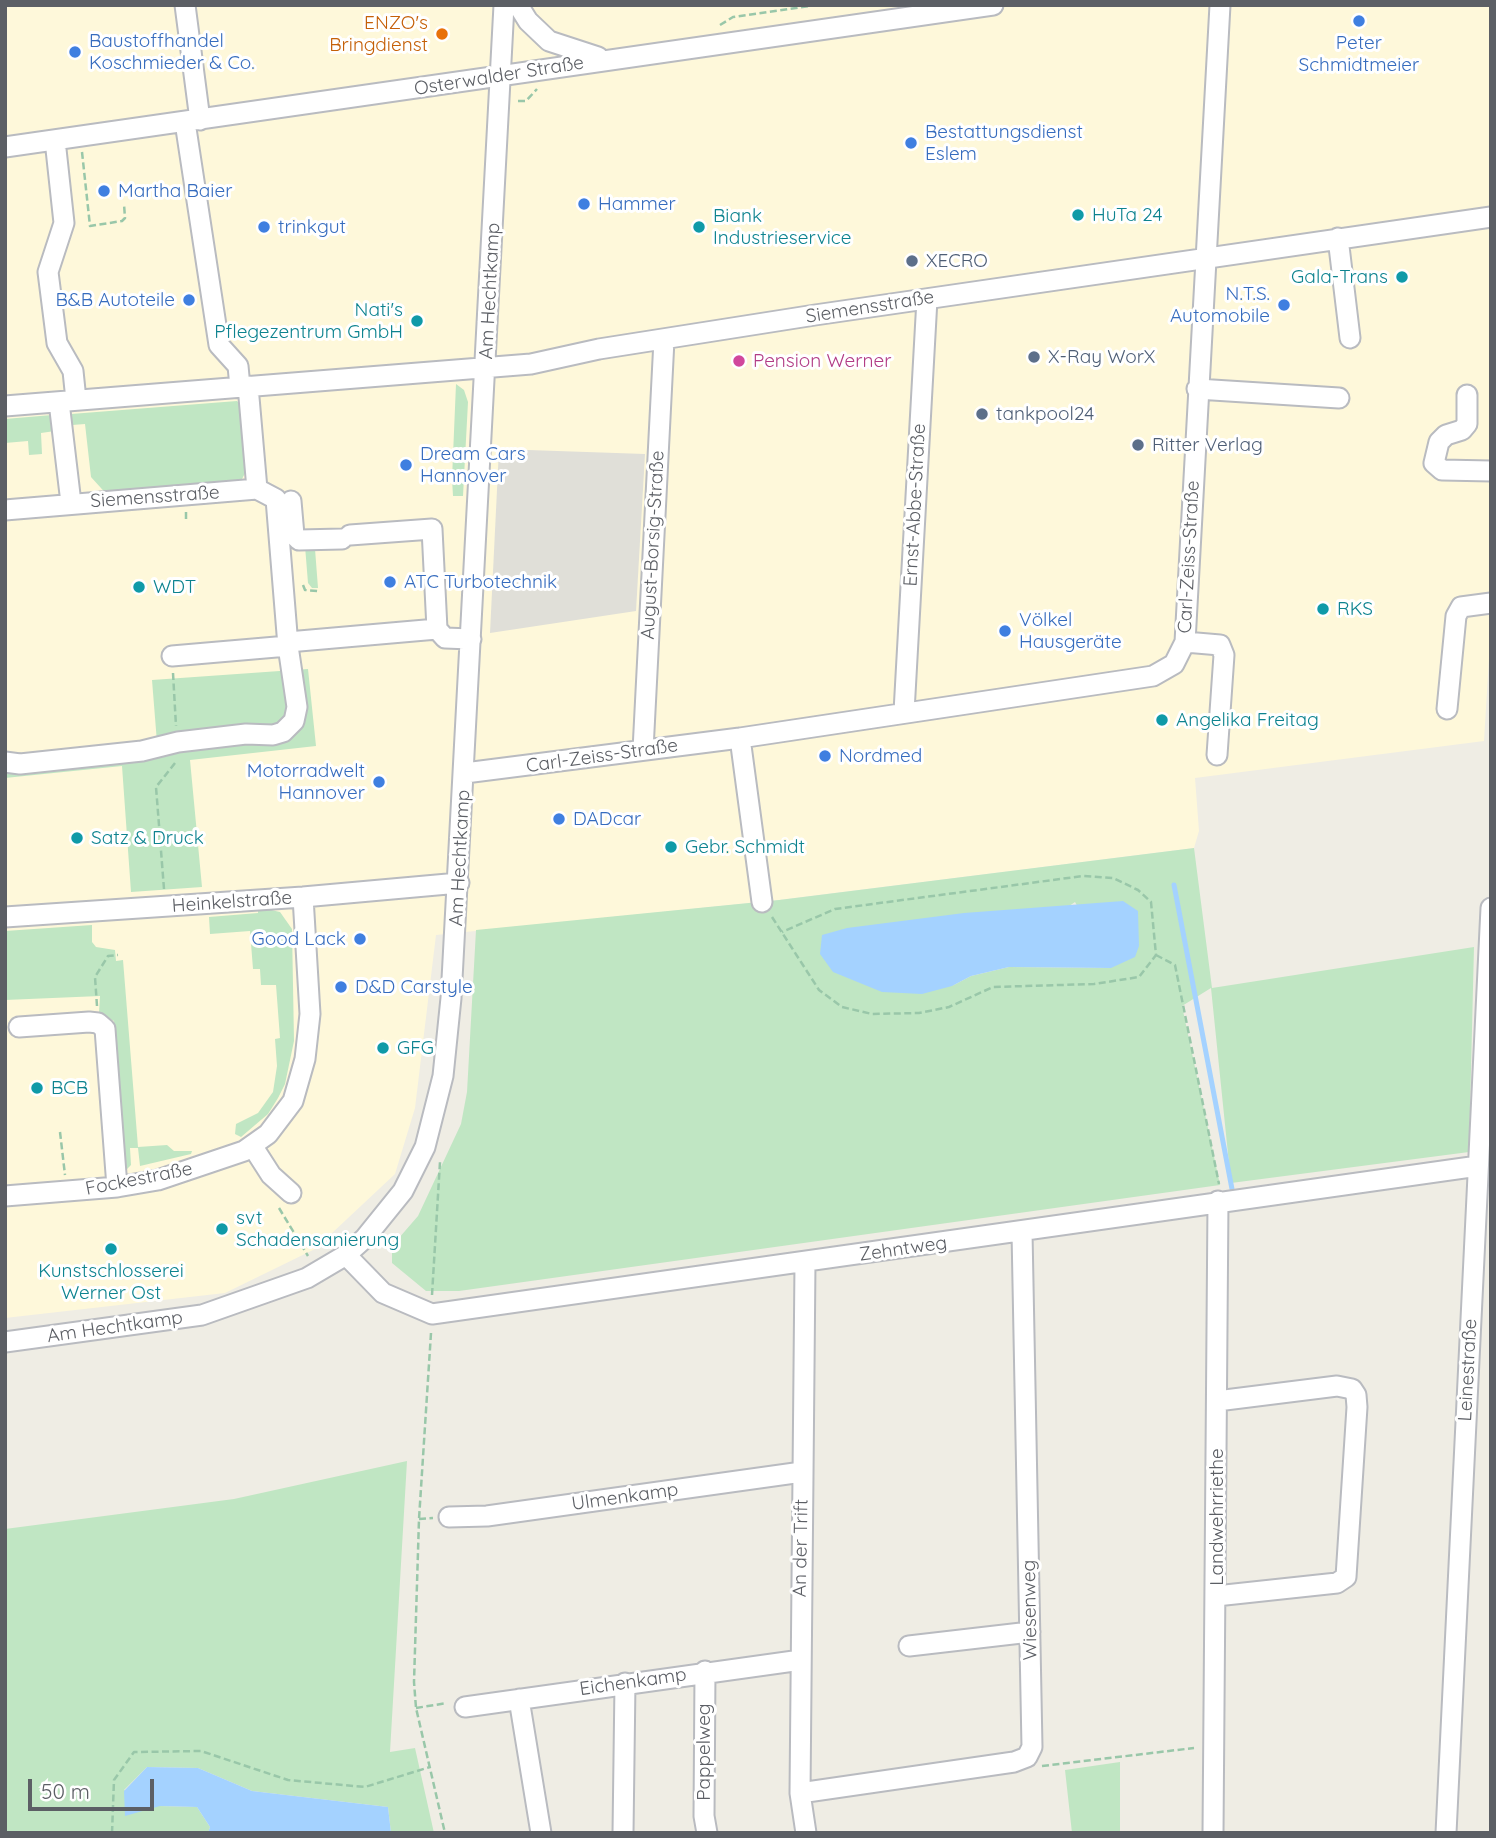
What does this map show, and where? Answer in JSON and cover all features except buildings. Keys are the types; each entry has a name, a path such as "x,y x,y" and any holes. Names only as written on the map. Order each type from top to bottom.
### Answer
{"street":[{"path":"186,5 193,121 219,345 238,366 244,387 257,489 283,500 294,535 299,540 432,529 437,629 445,638 471,639"},
{"name":"Am Hechtkamp","path":"5,1342 202,1315 291,1286 346,1255 365,1238 403,1191 414,1172 431,1127 448,1031 458,883 504,5"},
{"path":"518,5 548,41 562,48 610,59"},
{"name":"Osterwalder Straße","path":"5,147 993,5"},
{"name":"Carl-Zeiss-Straße","path":"465,773 740,738 1153,676 1174,664 1185,642 1220,5"},
{"path":"55,140 64,223 48,272 57,343 73,371 65,406"},
{"name":"Siemensstraße","path":"5,406 65,406 244,387 531,364 599,349 1491,217"},
{"path":"1338,238 1350,338"},
{"name":"Ernst-Abbe-Straße","path":"904,712 927,299"},
{"name":"August-Borsig-Straße","path":"643,750 664,340"},
{"path":"1197,389 1339,398"},
{"path":"1467,395 1467,424 1439,442 1434,463 1442,470 1491,471"},
{"name":"Siemensstraße","path":"65,406 71,503 257,489"},
{"path":"5,761 20,764 142,751 178,742 246,734 273,735 288,728 294,721 297,707 288,644 283,500"},
{"path":"5,510 71,503"},
{"path":"1447,709 1456,615 1461,607 1491,603"},
{"path":"172,656 437,629"},
{"path":"1185,642 1220,645 1224,655 1217,755"},
{"path":"740,738 762,902"},
{"name":"Heinkelstraße","path":"5,917 303,898 458,883"},
{"name":"Fockestraße","path":"5,1196 117,1187 188,1172 253,1147 281,1119 293,1101 305,1059 310,1014 303,898"},
{"name":"Leinestraße","path":"1446,1833 1491,908"},
{"path":"19,1027 98,1023 107,1037 117,1187"},
{"path":"253,1147 271,1175 291,1193"},
{"name":"Zehntweg","path":"432,1314 805,1264 1218,1201 1478,1166"},
{"name":"Landwehrriethe","path":"1213,1833 1218,1201"},
{"name":"Wiesenweg","path":"1022,1232 1033,1731 1032,1747 1027,1756"},
{"path":"346,1255 383,1293 432,1314"},
{"name":"An der Trift","path":"805,1264 800,1793 806,1833"},
{"path":"1216,1596 1344,1580 1348,1573 1357,1407 1356,1395 1346,1386 1217,1401"},
{"name":"Ulmenkamp","path":"449,1517 486,1516 802,1472"},
{"path":"909,1646 1030,1632"},
{"name":"Eichenkamp","path":"465,1707 705,1671 801,1660"},
{"name":"Pappelweg","path":"705,1671 704,1816 707,1833"},
{"path":"623,1833 625,1683"},
{"path":"519,1699 541,1833"},
{"path":"800,1793 1014,1762 1027,1756"}],"path":[{"path":"713,29 733,17 816,5"},
{"path":"82,149 90,226 122,221 125,218 124,204"},
{"path":"302,582 305,590 318,591"},
{"path":"164,907 156,787 177,760 172,656"},
{"path":"762,902 819,990 842,1007 872,1014 919,1013 949,1007 993,987 1094,984 1139,977 1156,955 1151,902 1138,890 1113,878 1103,877 1083,876 835,909 782,932"},
{"path":"98,1023 95,977 108,956 118,955"},
{"path":"1156,955 1175,965 1220,1185 1218,1201"},
{"path":"60,1132 66,1192"},
{"path":"440,1162 414,1644 416,1708 445,1833"},
{"path":"309,1256 317,1252"},
{"path":"416,1708 464,1700 465,1707"},
{"path":"1027,1756 1045,1768 1214,1746"},
{"path":"112,1833 114,1780 134,1752 201,1751 288,1780 365,1787 430,1767"}],"shaded area":[{"path":"5,5 1491,5 1491,625 1484,741 1195,778 1199,831 1194,848 779,900 436,935 415,1108 395,1174 315,1249 225,1293 5,1318"},
{"path":"499,449 645,454 636,611 490,633"}],"green space":[{"path":"456,384 464,390 468,402 463,496 453,496"},
{"path":"237,401 240,404 246,471 240,483 110,498 91,477 85,424 72,425 71,414"},
{"path":"52,415 55,431 41,433 42,454 29,455 28,441 5,443 5,419"},
{"path":"305,546 315,549 318,588 312,588 308,583"},
{"path":"308,669 316,746 190,760 202,887 131,892 122,766 5,778 5,769 158,755 152,680"},
{"path":"1194,848 1212,988 1474,947 1469,1152 1231,1183 1211,988 1182,1006 1220,1185 459,1291 426,1291 392,1263 392,1246 418,1216 461,1124 467,1092 476,930 779,900","holes":["1075,902 1111,968 1009,967 971,976 952,986"]},
{"path":"258,907 280,912 292,929 294,1041 285,1084 278,1098 268,1114 241,1137 235,1134 236,1124 258,1113 273,1092 277,1066 275,1039 280,1038 276,985 261,985 260,969 253,969 250,931 210,934 209,917 258,913"},
{"path":"92,925 92,942 96,947 115,950 116,961 123,960 138,1147 167,1145 174,1151 192,1151 191,1154 140,1166 138,1148 130,1148 131,1165 125,1171 114,1021 99,1013 100,996 5,1000 5,931"},
{"path":"407,1461 390,1752 415,1748 434,1833 391,1833 388,1807 252,1791 198,1768 147,1767 124,1790 160,1806 197,1807 210,1827 208,1833 5,1833 5,1529 234,1499"},
{"path":"1120,1762 1120,1833 1072,1833 1065,1770"}],"water":[{"path":"1123,901 1138,911 1139,946 1135,957 1111,968 1009,967 971,976 952,986 922,994 882,992 833,972 820,954 822,935 847,928 964,913"},
{"path":"147,1767 198,1768 252,1791 388,1807 391,1833 208,1833 210,1827 197,1807 160,1806 125,1816 124,1791"}],"waterway":[{"path":"1174,885 1232,1189"}],"place":[{"name":"Peter Schmidtmeier","path":"1359,21"},
{"name":"ENZO's Bringdienst","path":"442,34"},
{"name":"Baustoffhandel Koschmieder & Co.","path":"75,52"},
{"name":"Bestattungsdienst Eslem","path":"911,143"},
{"name":"Martha Baier","path":"104,191"},
{"name":"Hammer","path":"584,204"},
{"name":"HuTa 24","path":"1078,215"},
{"name":"trinkgut","path":"264,227"},
{"name":"Biank Industrieservice","path":"699,227"},
{"name":"XECRO","path":"912,261"},
{"name":"Gala-Trans","path":"1402,277"},
{"name":"B&B Autoteile","path":"189,300"},
{"name":"N.T.S. Automobile","path":"1284,305"},
{"name":"Nati's Pflegezentrum GmbH","path":"417,321"},
{"name":"X-Ray WorX","path":"1034,357"},
{"name":"Pension Werner","path":"739,361"},
{"name":"tankpool24","path":"982,414"},
{"name":"Ritter Verlag","path":"1138,445"},
{"name":"Dream Cars Hannover","path":"406,465"},
{"name":"ATC Turbotechnik","path":"390,582"},
{"name":"WDT","path":"139,587"},
{"name":"RKS","path":"1323,609"},
{"name":"Völkel Hausgeräte","path":"1005,631"},
{"name":"Angelika Freitag","path":"1162,720"},
{"name":"Nordmed","path":"825,756"},
{"name":"Motorradwelt Hannover","path":"379,782"},
{"name":"DADcar","path":"559,819"},
{"name":"Satz & Druck","path":"77,838"},
{"name":"Gebr. Schmidt","path":"671,847"},
{"name":"Good Lack","path":"360,939"},
{"name":"D&D Carstyle","path":"341,987"},
{"name":"GFG","path":"383,1048"},
{"name":"BCB","path":"37,1088"},
{"name":"svt Schadensanierung","path":"222,1229"},
{"name":"Kunstschlosserei Werner Ost","path":"111,1249"}]}
